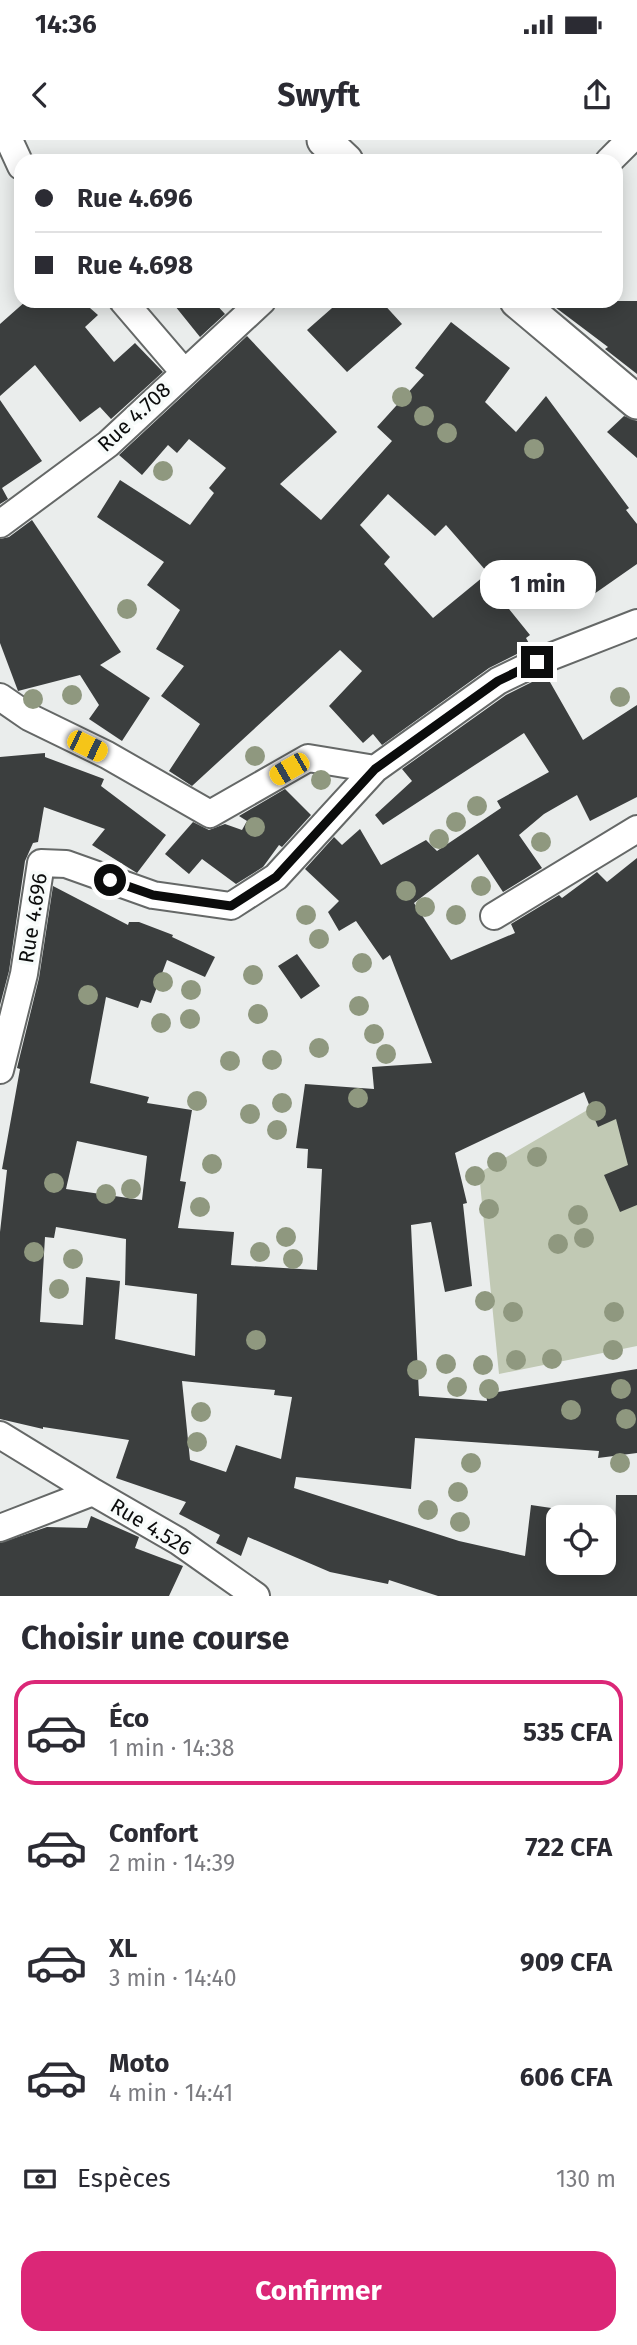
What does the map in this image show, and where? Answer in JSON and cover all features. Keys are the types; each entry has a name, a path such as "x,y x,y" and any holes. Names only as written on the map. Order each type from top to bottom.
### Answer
{"street":[{"path":"324,140 339,154"},
{"path":"617,154 630,140"},
{"path":"129,308 183,371"},
{"name":"Rue 4.708","path":"0,524 108,444 183,371 254,308"},
{"path":"525,308 637,402"},
{"path":"0,696 29,717 107,755 211,814 308,758 375,769 498,681 537,662 637,624"},
{"name":"Rue 4.696","path":"0,1070 24,974 41,863 66,864 153,895 231,906 276,877 375,769"},
{"path":"494,915 637,829"},
{"path":"0,1434 93,1492"},
{"name":"Rue 4.526","path":"0,1528 93,1492 178,1541 256,1596"}],"green space":[{"path":"637,1077 637,1346 499,1374 479,1173 589,1109 604,1084"}],"building":[{"path":"623,301 637,301 637,374 605,349 608,347 556,308 623,308"},
{"path":"18,308 90,308 98,315 85,327 114,362 135,343 163,372 111,419 100,407 80,422 35,365 0,396 0,324"},
{"path":"177,308 219,308 225,314 200,337"},
{"path":"332,308 387,308 402,324 347,372 307,330"},
{"path":"451,322 510,368 485,402 516,432 546,396 629,508 626,510 637,524 637,564 574,608 542,562 501,588 446,525 435,536 388,494 360,525 390,557 384,564 433,618 483,577 530,635 526,638 531,647 489,668 382,745 373,734 363,743 329,706 362,671 340,650 192,786 169,771 200,724 161,696 184,666 156,649 180,610 147,585 164,562 97,517 120,480 190,525 214,493 209,488 226,468 189,439 177,453 168,445 142,475 119,455 247,336 337,432 280,484 321,520 392,441 377,427 424,375 415,368"},
{"path":"0,400 42,461 2,488 8,499 0,504"},
{"path":"624,416 637,421 637,458 607,432"},
{"path":"32,520 121,652 100,665 150,698 122,741 89,719 99,705 80,675 18,691 0,643 0,539 9,537"},
{"path":"546,675 583,740 637,705 637,797 590,821 577,795 544,814 519,835 542,868 503,892 478,854 414,903 451,960 515,933 511,924 559,895 562,898 597,872 607,882 637,858 637,1205 620,1212 604,1175 628,1165 616,1119 598,1127 584,1092 455,1153 467,1203 463,1204 472,1286 445,1292 431,1222 411,1225 419,1396 487,1401 486,1394 637,1369 637,1453 598,1458 599,1451 415,1438 411,1489 296,1477 294,1488 459,1541 525,1556 531,1505 546,1507 546,1575 616,1575 616,1495 637,1495 637,1596 438,1596 389,1580 388,1584 330,1572 248,1537 241,1556 216,1543 220,1535 179,1514 186,1502 116,1478 129,1440 43,1429 0,1419 0,1232 7,1170 2,1169 20,1069 17,1068 39,978 53,886 128,925 129,922 139,922 173,935 172,937 215,957 205,977 167,960 151,1003 141,1000 138,1008 106,997 90,1083 149,1097 147,1103 192,1110 180,1181 186,1182 178,1228 234,1232 231,1265 317,1270 322,1169 307,1168 308,1149 296,1148 305,1084 374,1089 372,1067 432,1063 390,955 383,960 356,921 339,931 328,912 339,901 305,869 334,837 342,845 360,829 381,865 426,840 437,851 501,808 497,801 549,772 524,733 383,825 375,815 412,781 402,769 506,695","holes":["77,1141 147,1156 142,1200 66,1189","56,1227 126,1239 125,1285 197,1294 195,1356 115,1339 120,1281 86,1277 83,1325 40,1322 45,1237 54,1238","182,1381 275,1390 274,1395 292,1397 281,1459 236,1445 226,1472 190,1460"]},
{"path":"45,753 45,757 104,779 101,786 166,835 137,873 92,845 105,829 44,807 38,842 33,843 25,861 9,971 0,1005 0,757"},
{"path":"285,789 311,815 282,847 279,845 263,867 236,884 202,859 189,874 165,854 193,822 209,830 225,824 242,830 247,821 239,816"},
{"path":"297,954 320,986 301,999 278,966"},
{"path":"91,1516 139,1537 135,1548 183,1566 169,1596 0,1596 0,1543 47,1527 87,1528"}],"route":[{"path":"110,880 153,895 231,906 276,877 375,769 498,681 537,662"}]}
